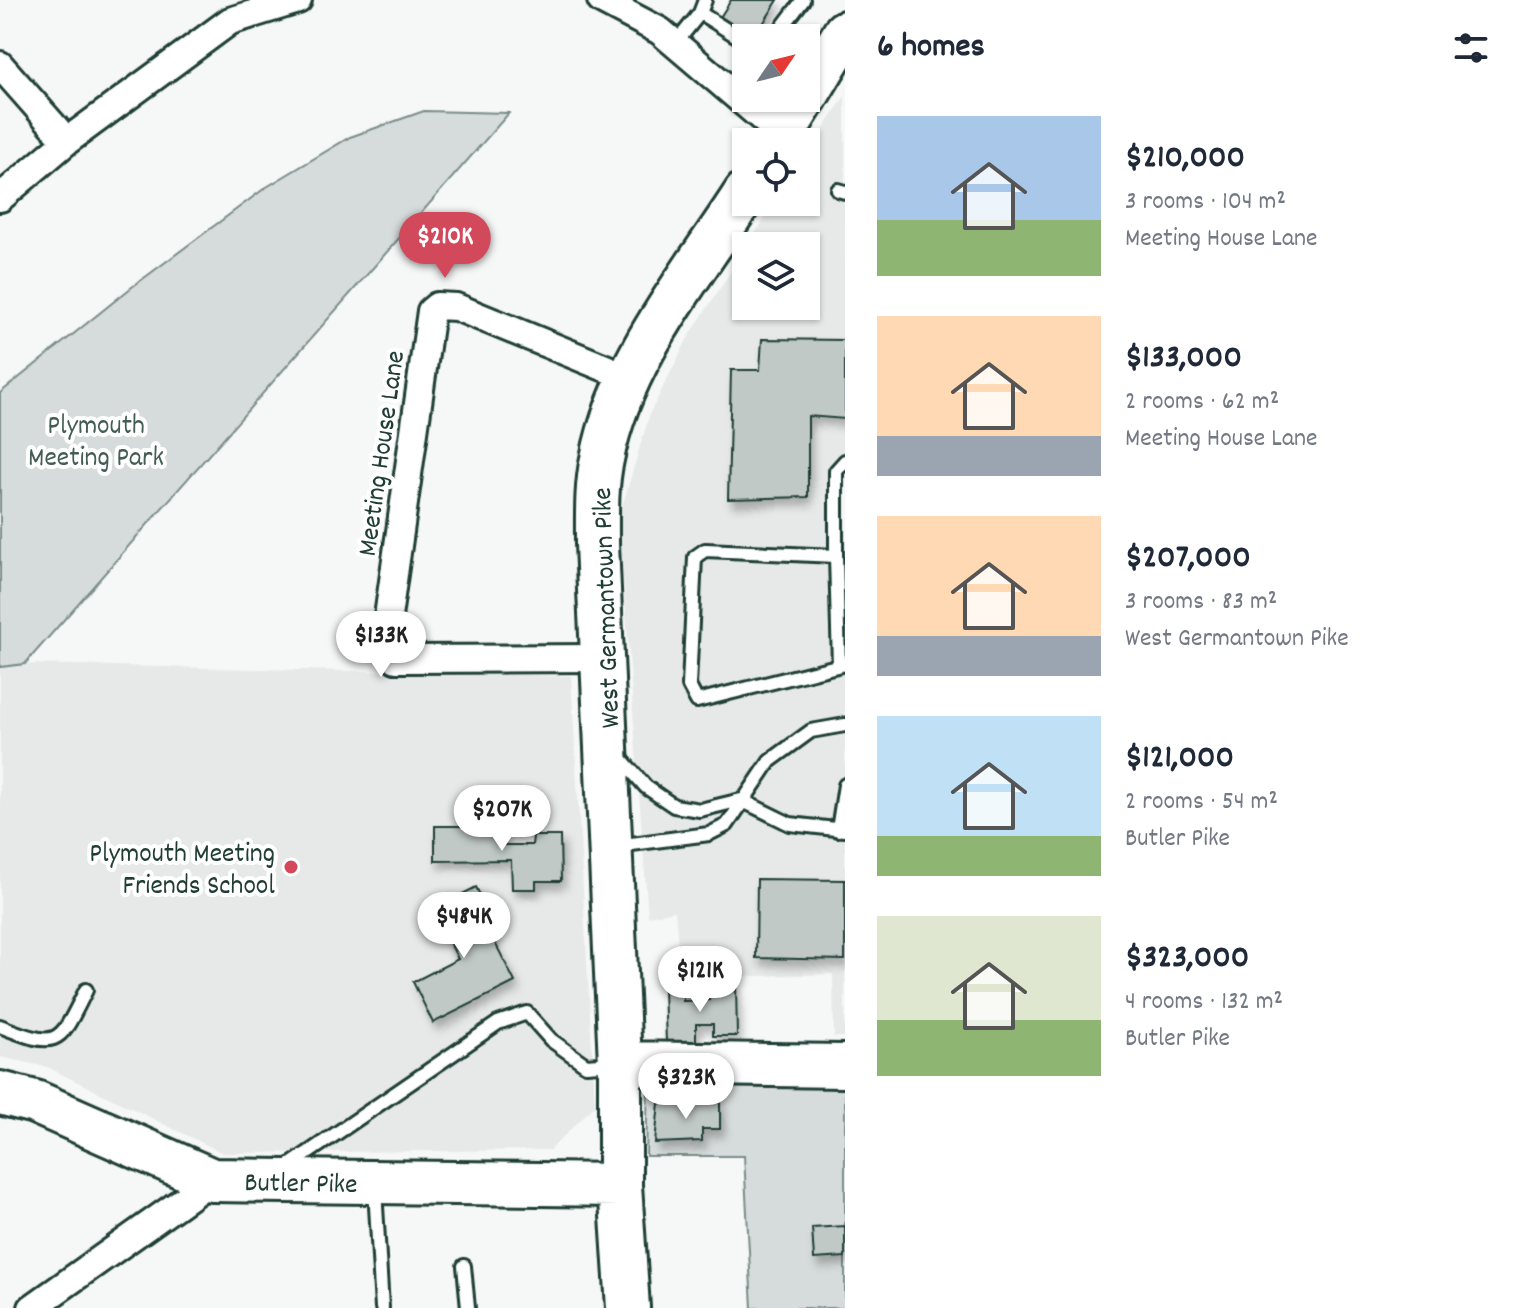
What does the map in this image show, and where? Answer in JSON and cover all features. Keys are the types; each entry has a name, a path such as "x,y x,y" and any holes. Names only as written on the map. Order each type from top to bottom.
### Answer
{"main road":[{"path":"820,69 845,32"},
{"name":"West Germantown Pike","path":"628,1308 620,1185 620,1063 597,544 601,459 613,417 630,378 681,289 732,213"},
{"path":"620,1063 845,1066"},
{"name":"Butler Pike","path":"0,1093 35,1102 212,1180 620,1185"}],"street":[{"path":"0,198 67,141 230,21 298,0"},
{"path":"601,0 660,31 768,128"},
{"path":"0,65 67,141"},
{"name":"Meeting House Lane","path":"603,658 396,659 387,624 431,311 437,306 456,307 630,378"},
{"path":"37,1307 212,1180"}],"lane":[{"path":"786,24 803,0"},
{"path":"675,44 703,6 732,30"},
{"path":"836,556 705,550 695,557 689,686 697,701 842,665 836,556 836,471 845,461"},
{"path":"612,846 709,834 727,825 770,761 811,731 845,725"},
{"path":"607,743 646,787 674,806 700,810 741,800 790,824 842,830 845,785"},
{"path":"0,1026 28,1037 55,1040 64,1034 86,990"},
{"path":"267,1180 498,1023 527,1013 551,1040 586,1065 620,1063"},
{"path":"374,1182 382,1308"},
{"path":"464,1266 468,1308"}],"shaded area":[{"path":"845,96 845,1037 834,1037 833,974 681,978 675,911 648,916 619,517 650,413 688,338 732,270 732,320 820,320 820,232 756,232 767,216 820,216 820,134"},
{"name":"Plymouth Meeting Friends School","path":"25,664 571,676 595,1105 550,1150 223,1153 47,1067 0,1057 0,667"}],"green space":[{"name":"Plymouth Meeting Park","path":"424,111 509,113 25,664 0,667 0,393 132,287 265,188 350,137"},
{"path":"648,1085 845,1086 845,1308 752,1308 744,1156 646,1156"}],"building":[{"path":"731,0 778,0 763,24 732,24 732,28 719,19"},
{"path":"762,339 845,340 845,419 808,416 808,497 728,499 731,370 760,370"},
{"path":"435,826 500,826 500,845 532,845 533,836 560,836 561,881 536,881 536,889 512,889 511,860 435,861"},
{"path":"757,879 845,880 845,960 756,958"},
{"path":"476,887 492,919 485,923 515,982 433,1023 413,982 458,959 433,909"},
{"path":"736,985 737,1036 713,1036 713,1024 696,1024 696,1044 666,1042 664,990 683,989 683,1001 709,1000 708,986"},
{"path":"720,1101 720,1129 702,1129 702,1141 655,1143 659,1103"},
{"path":"845,1226 845,1257 814,1259 812,1228"}],"place":[{"name":"Plymouth Meeting Friends School","path":"291,867"}]}
